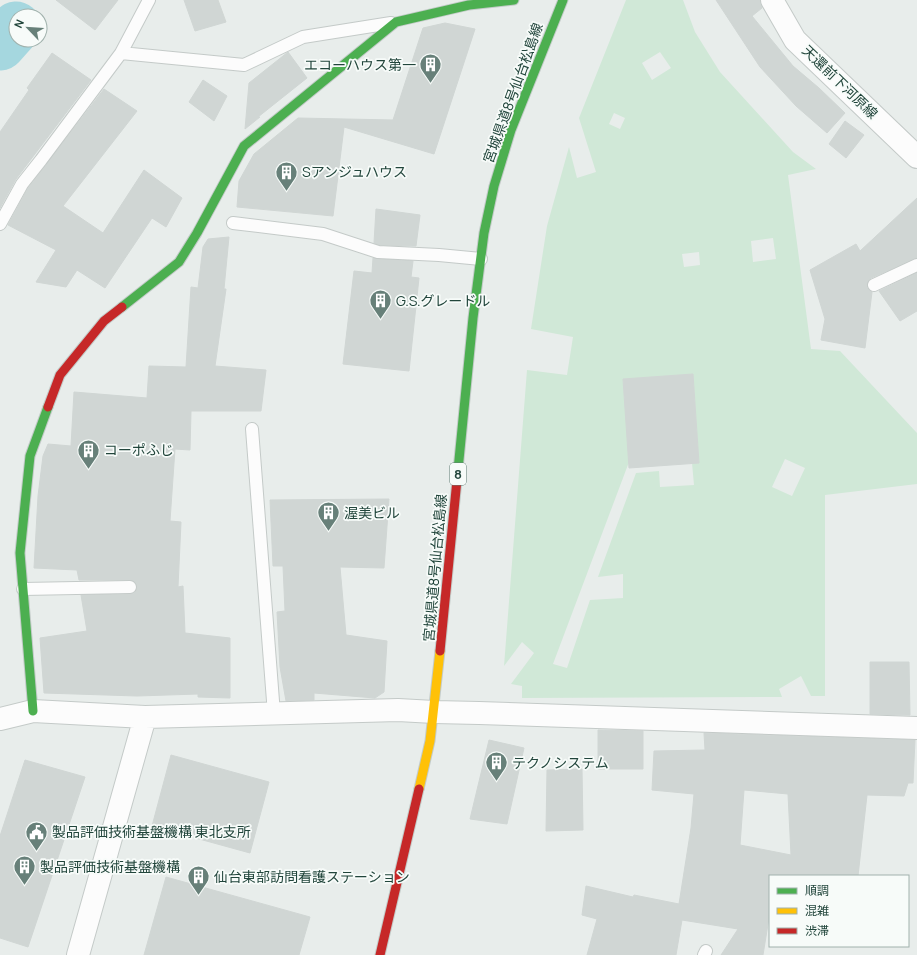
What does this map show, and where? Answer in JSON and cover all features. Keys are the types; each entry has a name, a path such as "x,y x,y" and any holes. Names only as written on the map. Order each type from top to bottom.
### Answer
{"main road":[{"path":"33,711 20,553 30,456 60,375 104,321 179,262 197,233 244,146 396,22 469,5 514,0"},
{"name":"宮城県道8号仙台松島線","path":"380,955 430,740 473,318 484,233 494,186 511,130 563,0"}],"street":[{"name":"天還前下河原線","path":"772,0 795,40 917,157"},
{"path":"0,719 33,711 145,717 398,710 917,728"},
{"path":"78,955 145,717"}],"lane":[{"path":"0,224 22,184 42,160 121,53 149,0"},
{"path":"121,53 244,65 302,37 396,22"},
{"path":"232,223 324,234 378,252 481,259"},
{"path":"874,285 917,265"},
{"path":"252,429 274,714"},
{"path":"23,589 130,588"}],"green space":[{"path":"626,0 683,0 695,32 720,72 793,152 816,169 788,175 811,349 840,351 917,433 917,484 825,495 825,696 811,696 801,676 779,689 782,697 522,698 522,686 511,684 534,653 522,642 504,666 527,370 567,375 573,337 531,329 547,226 569,147 577,178 596,172 579,118","holes":["660,52 671,68 652,80 642,63","614,113 625,118 620,129 609,124","773,238 776,259 753,262 751,241","699,252 700,265 684,267 682,254","693,374 699,462 692,463 694,485 660,487 659,471 636,473 598,577 623,574 623,598 590,600 567,668 553,664 629,462 623,379","785,459 805,468 792,496 772,487"]}],"building":[{"path":"56,0 118,0 95,30"},
{"path":"184,0 218,0 226,22 195,31"},
{"path":"716,0 760,0 762,8 752,16 793,66 845,113 827,133 796,106 760,67"},
{"path":"445,23 475,29 434,154 344,127 333,216 237,207 239,181 254,154 298,118 393,120 423,28"},
{"path":"288,52 307,78 245,129 249,83"},
{"path":"52,53 91,80 16,179 0,208 0,132 29,90 27,88"},
{"path":"203,80 227,96 214,121 189,102"},
{"path":"104,89 137,111 63,206 103,233 144,170 182,198 166,227 152,218 105,288 77,270 66,287 36,282 56,250 8,225 28,188"},
{"path":"845,121 864,135 846,158 829,144"},
{"path":"917,198 917,258 871,278 868,281 867,288 872,292 865,348 821,340 825,319 810,270 856,244 860,251"},
{"path":"376,209 420,215 416,246 379,245 374,243"},
{"path":"229,237 224,289 226,289 215,366 266,370 261,411 191,411 190,450 175,449 170,521 181,522 178,587 183,586 185,633 230,638 230,698 198,697 198,694 137,696 44,693 40,638 87,631 81,595 130,594 134,593 137,587 136,583 130,580 79,580 77,570 34,568 38,496 43,456 48,444 71,446 74,392 147,398 149,366 186,367 191,287 198,288 203,247 208,239"},
{"name":"G.S.グレードル","path":"373,258 413,261 411,277 419,278 409,371 343,364 354,271 372,273"},
{"path":"917,273 917,311 900,321 879,291"},
{"path":"693,374 699,463 629,468 623,379"},
{"path":"389,499 384,568 340,567 346,635 387,641 384,692 375,698 314,693 314,700 286,701 280,667 277,612 285,611 283,566 273,566 270,500"},
{"path":"870,662 909,662 910,715 870,714"},
{"path":"598,730 643,731 643,769 598,769"},
{"path":"704,733 915,740 913,783 908,783 904,796 867,795 858,875 769,875 769,918 763,955 721,955 738,929 682,920 676,955 587,955 597,919 582,915 586,886 633,897 634,895 679,904 691,828 694,794 652,790 654,751 705,750","holes":["744,790 788,794 791,855 740,845"]},
{"name":"テクノシステム","path":"489,740 524,748 507,824 470,819"},
{"path":"171,755 269,782 250,853 152,826"},
{"name":"製品評価技術基盤機構","path":"25,760 85,777 28,947 0,938 0,836"},
{"path":"582,769 583,830 546,831 547,770"},
{"name":"仙台東部訪問看護ステーション","path":"166,877 310,917 299,955 144,955"}],"waterway":[{"path":"0,45 8,36"}],"traffic: fast":[{"path":"122,307 179,262 197,233 244,146 396,22 469,5 514,0"},
{"path":"457,480 473,318 484,233 494,186 511,130 563,0"},
{"path":"33,711 20,553 30,456 48,407"}],"traffic: slow":[{"path":"419,789 430,741 440,651"}],"traffic: jam":[{"path":"48,407 60,375 104,321 122,307"},
{"path":"440,651 457,480"},
{"path":"380,955 419,789"}],"place":[{"name":"エコーハウス第一","path":"431,84"},
{"name":"Sアンジュハウス","path":"287,192"},
{"name":"G.S.グレードル","path":"381,320"},
{"name":"コーポふじ","path":"88,470"},
{"name":"渥美ビル","path":"329,532"},
{"name":"テクノシステム","path":"497,782"},
{"name":"製品評価技術基盤機構 東北支所","path":"36,852"},
{"name":"製品評価技術基盤機構","path":"24,886"},
{"name":"仙台東部訪問看護ステーション","path":"199,896"}]}
